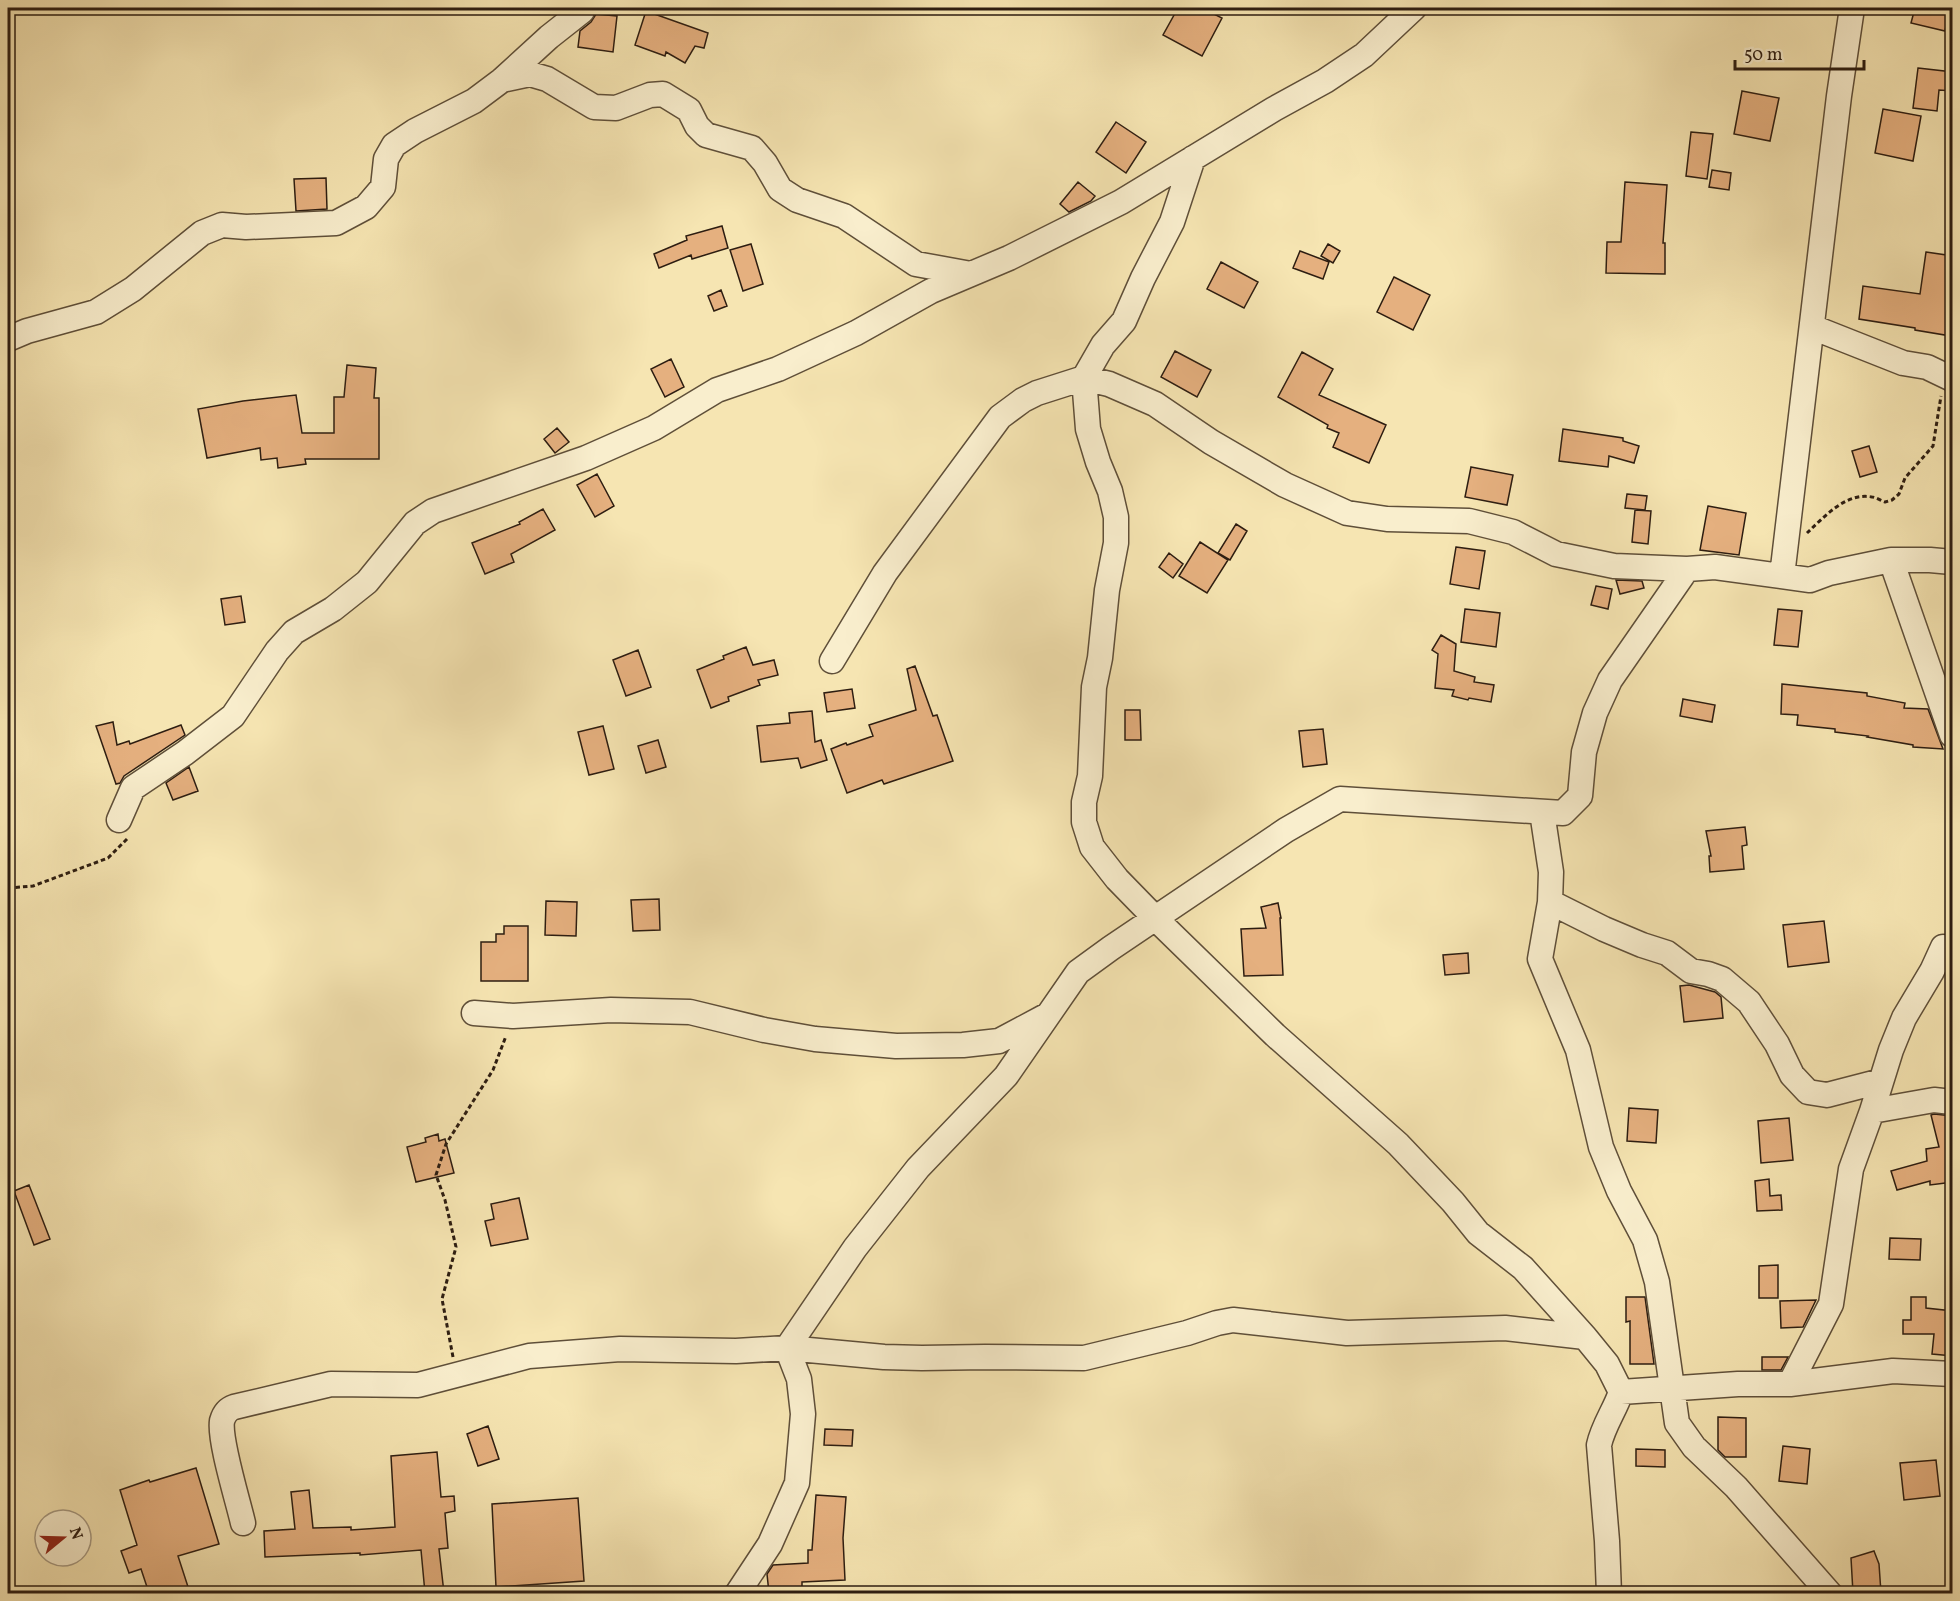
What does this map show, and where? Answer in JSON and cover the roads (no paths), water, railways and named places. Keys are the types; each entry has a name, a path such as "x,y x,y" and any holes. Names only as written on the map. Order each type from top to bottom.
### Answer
{"street":[{"path":"119,820 133,788 177,759 233,716 277,651 294,632 333,609 367,582 416,523 433,511 586,458 645,433 717,390 778,369 856,333 931,291 1009,258 1121,202 1325,81 1364,54 1414,8"},
{"path":"1782,576 1839,96 1852,8"},
{"path":"8,339 27,331 96,312 133,289 202,233 222,225 246,227 336,223 366,207 383,188 386,159 394,145 415,131 474,101 502,80 581,9"},
{"path":"502,80 530,74 547,79 594,107 616,108 650,95 663,94 689,110 697,126 706,135 752,148 765,163 780,189 797,200 844,216 916,264 971,274"},
{"path":"1193,158 1172,222 1124,321 1103,345 1084,378 1088,429 1110,491 1116,517 1116,543 1094,687 1090,776 1084,802 1084,822 1092,846 1117,879 1275,1035 1398,1144 1453,1202 1478,1233 1523,1268 1606,1364 1621,1392 1601,1432 1599,1445 1609,1593"},
{"path":"1812,327 1903,363 1927,367 1952,379"},
{"path":"832,661 885,573 1000,417 1023,399 1084,378 1109,384 1155,404 1211,442 1285,485 1347,513 1386,519 1468,521 1513,532 1556,554 1614,566 1687,569 1715,567 1810,580 1829,573 1891,560 1953,562"},
{"path":"1891,560 1953,735"},
{"path":"787,1348 862,1239 918,1168 1006,1076 1078,972 1155,918 1286,830 1340,799 1563,813 1580,796 1584,752 1595,713 1610,680 1687,569"},
{"path":"1542,812 1551,872 1550,902 1540,959 1578,1050 1601,1147 1619,1191 1645,1240 1657,1282 1677,1423 1694,1447 1736,1487 1830,1593"},
{"path":"1550,902 1604,929 1667,953 1691,971 1722,979 1749,1002 1777,1044 1792,1075 1808,1092 1827,1095 1881,1081"},
{"path":"1790,1384 1831,1304 1851,1169 1881,1081 1904,1018 1932,971 1943,947"},
{"path":"474,1013 513,1016 611,1011 690,1012 764,1030 815,1039 896,1046 963,1045 999,1041 1047,1016"},
{"path":"1872,1111 1934,1100 1953,1102"},
{"path":"243,1523 223,1438 223,1418 230,1408 331,1384 418,1385 530,1356 620,1349 736,1351 787,1348 912,1358 1084,1358 1233,1320 1347,1333 1505,1328 1585,1337"},
{"path":"737,1593 770,1544 797,1483 803,1414 799,1379 787,1348"},
{"path":"1621,1392 1671,1387 1790,1384 1893,1371 1953,1374"}]}
